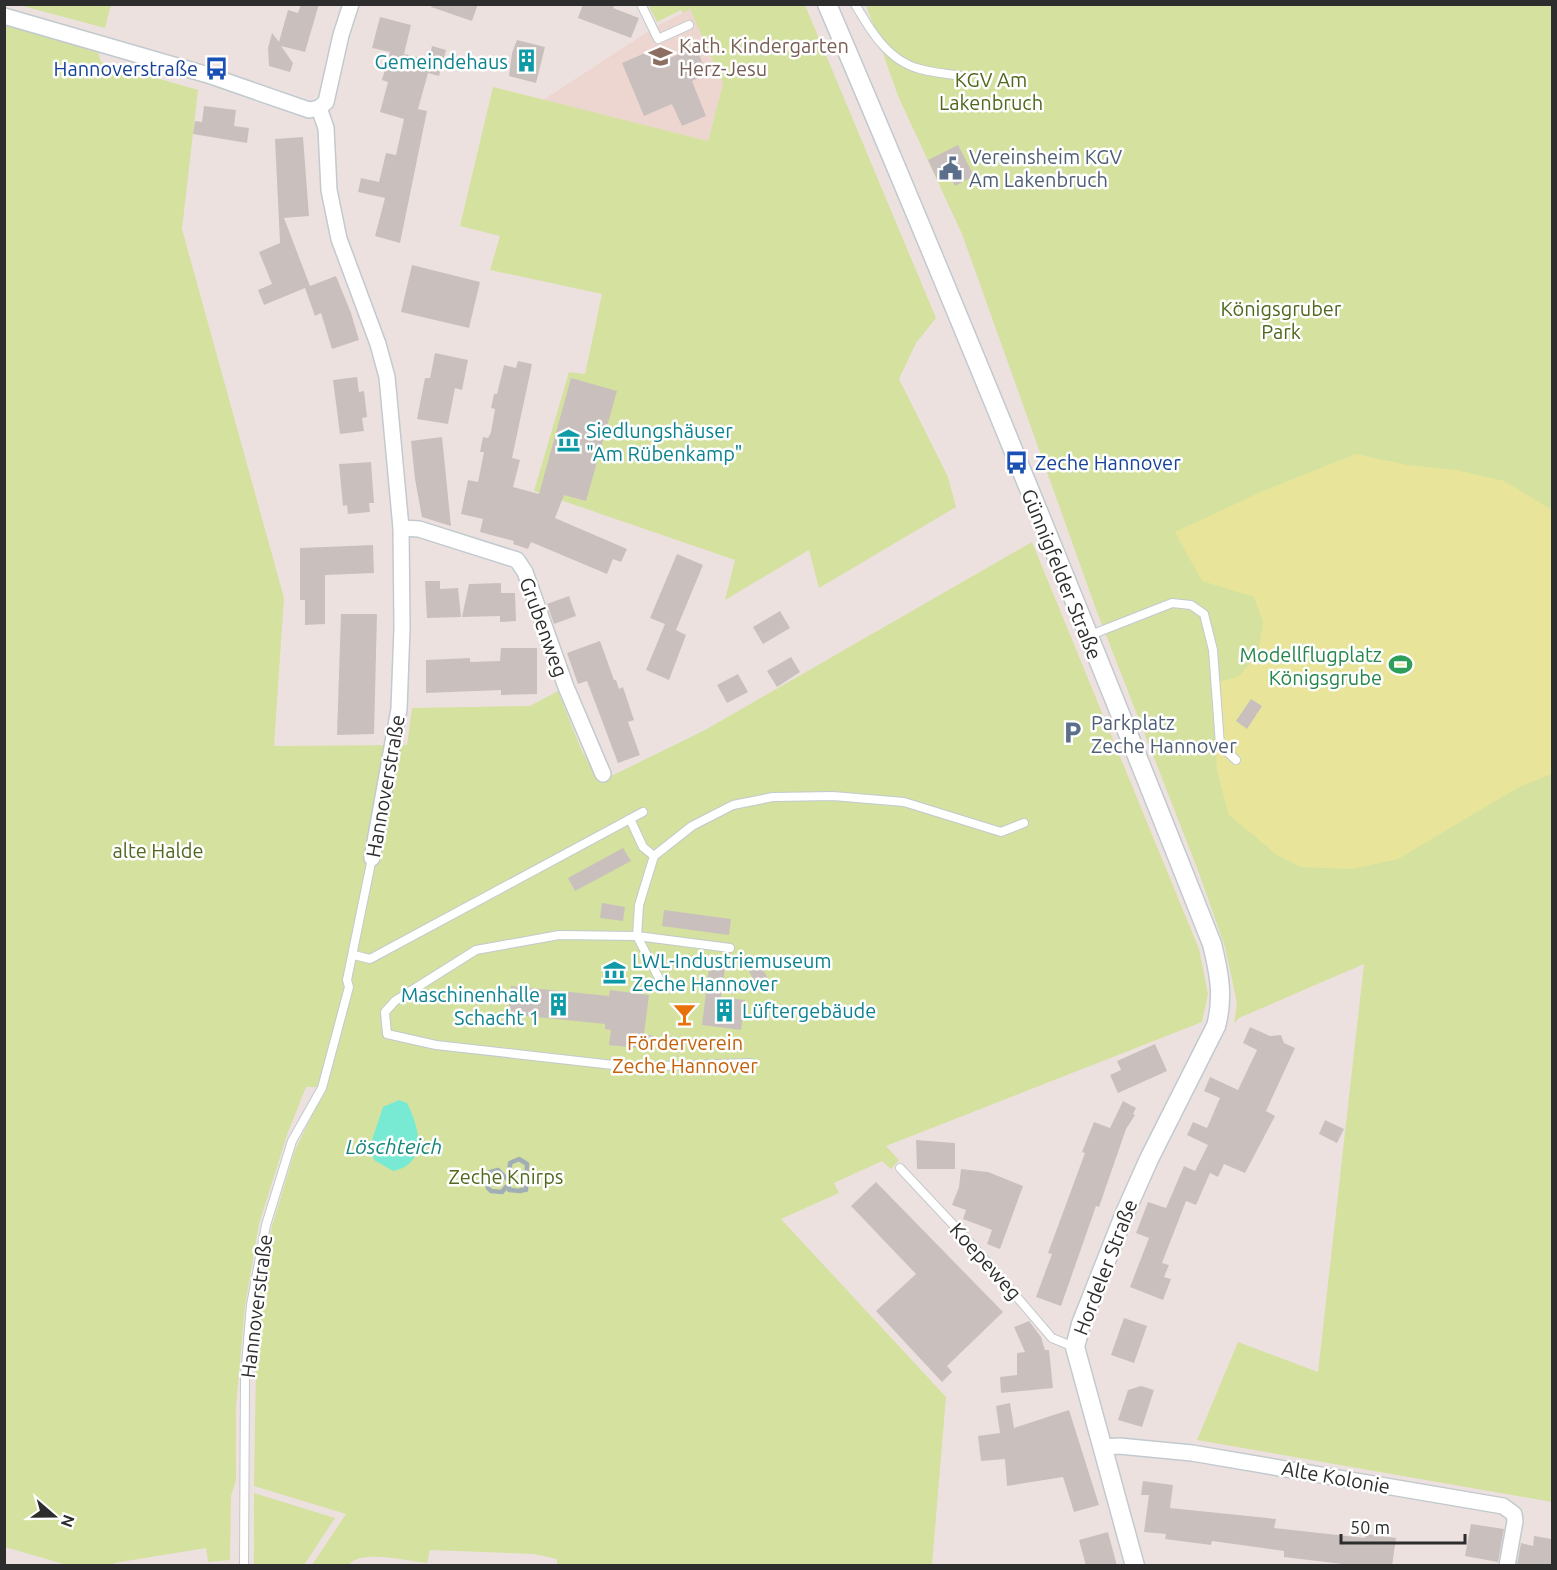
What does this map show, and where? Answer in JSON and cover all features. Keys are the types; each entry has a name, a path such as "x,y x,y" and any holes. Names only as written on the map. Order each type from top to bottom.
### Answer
{"street":[{"path":"4,16 208,75 309,110 319,108 326,102 341,35 351,4"},
{"name":"Günnigfelder Straße","path":"827,4 1088,636 1212,944 1221,989 1219,1016"},
{"name":"Hannoverstraße","path":"319,108 326,128 329,190 339,239 378,344 387,377 401,528 402,628 399,709 372,858"},
{"name":"Grubenweg","path":"401,528 420,529 517,560 525,572 566,687 603,774"},
{"name":"Hordeler Straße","path":"1135,1566 1075,1347 1081,1324 1130,1202 1208,1045 1219,1016"},
{"name":"Alte Kolonie","path":"1102,1447 1119,1446 1192,1453 1503,1506 1514,1514 1515,1521 1507,1566"}],"lane":[{"path":"641,4 658,39 689,25"},
{"path":"855,4 873,35 892,55 918,69 966,77"},
{"path":"1088,636 1172,603 1191,604 1204,614 1213,650 1220,745 1236,760"},
{"path":"662,984 637,936 639,905 654,856 692,826 733,805 773,797 833,795 904,802 1001,832 1024,823"},
{"path":"354,955 370,959 643,812"},
{"path":"630,819 643,846 654,856"},
{"name":"Hannoverstraße","path":"244,1566 245,1377 251,1305 266,1225 292,1141 322,1088 349,987 347,980 354,955 372,858"},
{"path":"730,948 637,936 560,935 476,950 395,1001 384,1012 387,1034 478,1051 631,1067 751,1063"},
{"name":"Koepeweg","path":"900,1168 989,1263 1052,1338 1075,1347"}],"shaded area":[{"name":"Kath. Kindergarten Herz-Jesu","path":"690,9 723,84 708,141 543,100 655,27"},
{"name":"Modellflugplatz Königsgrube","path":"1356,454 1407,465 1456,470 1504,481 1552,510 1552,774 1519,787 1398,859 1352,869 1301,867 1277,855 1229,815 1217,771 1213,683 1238,677 1258,654 1263,622 1254,597 1202,581 1175,532 1263,491"}],"green space":[{"path":"111,4 105,28 19,5"},
{"path":"648,5 805,5 936,318 916,343 899,379 948,477 956,507 819,588 809,550 725,600 735,560 534,491 569,372 585,374 602,294 490,270 500,236 460,226 493,87 708,141 723,84 690,9 683,13 681,10 657,22"},
{"name":"Königsgruber Park","path":"866,5 1552,5 1552,1502 1197,1440 1238,1342 1318,1372 1364,964 1239,1018 1234,1024 1237,1003 1225,947 1199,873 1097,612 962,234 898,96"},
{"path":"4,25 90,49 98,52 101,62 198,90 182,229 284,598 274,746 407,745 412,708 530,706 558,691 581,749 599,782 705,730 1032,542 1199,949 1208,994 1202,1022 886,1146 899,1160 891,1169 882,1161 834,1183 839,1193 781,1219 946,1397 932,1565 557,1566 557,1559 534,1554 430,1550 427,1563 373,1557 354,1560 349,1565 312,1565 346,1514 254,1486 257,1305 272,1226 295,1150 326,1087 306,1087 288,1132 259,1224 245,1306 236,1407 236,1480 231,1496 230,1560 208,1562 206,1548 114,1563 114,1565 67,1565 5,1547"},
{"path":"254,1493 335,1518 304,1565 254,1565"}],"water":[{"name":"Löschteich","path":"399,1100 407,1103 412,1113 418,1134 418,1144 412,1161 393,1171 374,1160 370,1146 383,1107"}],"building":[{"path":"301,4 319,4 305,52 281,46 293,63 290,72 269,66 268,48 272,33 279,42 288,10 298,13"},
{"path":"432,4 478,4 472,21 431,7"},
{"path":"583,4 615,4 613,8 639,18 631,38 578,18"},
{"path":"380,17 411,25 404,54 429,60 432,46 446,50 439,76 428,73 418,109 427,111 400,243 375,236 385,198 358,192 361,178 379,182 386,153 396,155 404,119 380,112 388,82 382,80 390,52 372,48"},
{"name":"Gemeindehaus","path":"517,40 545,47 536,83 509,76 512,53"},
{"path":"696,47 707,74 692,81 706,116 682,126 672,104 644,116 622,63 650,51 656,64"},
{"path":"204,106 236,110 234,126 249,128 247,143 193,134 195,121 202,122"},
{"path":"303,137 309,216 284,218 310,286 336,276 351,313 359,340 332,349 321,313 315,316 305,288 264,305 258,290 272,284 259,252 280,243 275,139"},
{"name":"Vereinsheim KGV Am Lakenbruch","path":"958,145 974,176 955,186 950,175 938,181 928,160"},
{"path":"412,265 480,282 469,328 401,312"},
{"path":"435,353 468,360 462,390 455,388 448,424 417,419 425,378 430,378"},
{"path":"518,361 532,364 512,458 520,460 513,487 539,494 571,378 617,391 586,501 564,495 555,518 627,549 621,562 613,559 607,574 531,542 528,549 513,544 514,541 480,532 483,519 461,514 468,480 478,482 484,452 480,452 483,437 488,438 491,432 495,409 491,408 504,365 516,368"},
{"path":"357,377 359,392 364,391 367,417 362,418 364,431 340,434 333,380"},
{"path":"442,437 451,526 422,517 411,441"},
{"path":"371,462 374,503 369,503 370,512 348,514 347,505 343,506 339,464"},
{"path":"373,545 374,573 325,575 325,624 305,625 305,600 300,600 300,548"},
{"path":"677,554 703,565 676,630 686,635 669,680 646,670 665,624 650,618"},
{"path":"425,581 440,581 440,589 458,588 461,617 427,618"},
{"path":"501,583 501,593 515,593 516,621 500,622 500,616 462,617 469,584"},
{"path":"569,596 576,616 554,624 547,604"},
{"path":"780,611 790,628 763,644 753,627"},
{"path":"341,614 377,614 374,734 337,735"},
{"path":"600,641 614,680 619,689 623,687 634,720 628,722 640,755 618,763 587,681 578,684 567,653"},
{"path":"501,648 537,648 537,694 501,695 501,690 426,693 426,660 470,658 470,662 500,661"},
{"path":"791,657 800,672 777,687 767,671"},
{"path":"738,674 748,692 727,703 717,685"},
{"path":"1251,699 1262,706 1247,729 1236,721"},
{"path":"623,848 631,861 575,891 568,878"},
{"path":"602,903 625,907 623,921 600,918"},
{"path":"664,910 731,919 729,935 662,926"},
{"name":"Lüftergebäude","path":"710,959 726,961 721,997 745,1000 741,1030 702,1025"},
{"path":"758,959 770,983 758,989 746,965"},
{"path":"511,986 609,996 610,990 649,995 644,1034 654,1036 638,1048 609,1045 611,1030 605,1029 605,1024 508,1014"},
{"path":"1250,1027 1270,1036 1281,1035 1284,1043 1295,1048 1266,1111 1275,1116 1245,1173 1224,1164 1218,1177 1210,1173 1196,1205 1186,1201 1162,1263 1169,1265 1164,1277 1171,1279 1163,1300 1130,1287 1149,1238 1136,1233 1148,1202 1166,1208 1184,1166 1195,1171 1208,1145 1187,1135 1193,1122 1207,1128 1220,1098 1204,1091 1210,1077 1238,1090 1257,1050 1243,1043"},
{"path":"1155,1044 1167,1071 1118,1093 1110,1075 1121,1070 1117,1061"},
{"path":"1123,1101 1136,1108 1133,1114 1135,1115 1126,1129 1099,1207 1096,1206 1061,1306 1036,1297 1052,1254 1048,1253 1094,1122 1110,1128"},
{"path":"1325,1120 1344,1129 1337,1143 1319,1134"},
{"path":"916,1140 955,1143 955,1169 917,1169"},
{"path":"961,1169 988,1172 1023,1186 1000,1249 987,1244 992,1230 963,1219 966,1210 952,1205 959,1187"},
{"path":"876,1182 1003,1312 947,1366 952,1372 942,1382 876,1311 916,1274 851,1206"},
{"path":"1124,1318 1147,1326 1134,1363 1111,1355"},
{"path":"1029,1321 1041,1337 1045,1350 1049,1350 1053,1388 1001,1393 1000,1377 1017,1375 1017,1353 1025,1352 1014,1327"},
{"path":"1141,1386 1154,1390 1142,1427 1118,1420 1128,1390"},
{"path":"1010,1403 1014,1428 1069,1410 1099,1505 1074,1512 1063,1477 1007,1486 1005,1459 981,1461 978,1436 1000,1433 996,1406"},
{"path":"1143,1481 1173,1485 1170,1508 1276,1519 1274,1528 1365,1538 1366,1534 1396,1538 1392,1566 1359,1566 1284,1557 1284,1551 1212,1541 1211,1545 1165,1539 1166,1534 1144,1532 1149,1495 1141,1495"},
{"path":"1471,1524 1504,1529 1498,1562 1465,1556"},
{"path":"1108,1532 1117,1566 1086,1566 1079,1540"},
{"path":"1534,1536 1552,1539 1552,1566 1517,1565 1521,1543 1533,1546"}],"railway":[{"path":"521,1190 526,1190 527,1164 519,1159 510,1163 509,1190 521,1191"},
{"path":"506,1187 502,1192 491,1191 488,1188 487,1173 498,1170 507,1179"}],"place":[{"name":"Kath. Kindergarten Herz-Jesu","path":"661,56"},
{"name":"Gemeindehaus","path":"526,61"},
{"name":"Hannoverstraße","path":"216,68"},
{"name":"Vereinsheim KGV Am Lakenbruch","path":"951,168"},
{"name":"Siedlungshäuser \"Am Rübenkamp\"","path":"568,441"},
{"name":"Zeche Hannover","path":"1017,462"},
{"name":"Modellflugplatz Königsgrube","path":"1400,665"},
{"name":"Parkplatz Zeche Hannover","path":"1073,733"},
{"name":"LWL-Industriemuseum Zeche Hannover","path":"614,972"},
{"name":"Maschinenhalle Schacht 1","path":"558,1005"},
{"name":"Lüftergebäude","path":"724,1010"},
{"name":"Förderverein Zeche Hannover","path":"685,1014"}],"park label":[{"name":"KGV Am Lakenbruch","path":"991,90"},
{"name":"alte Halde","path":"158,850"},
{"name":"Zeche Knirps","path":"506,1176"}]}
